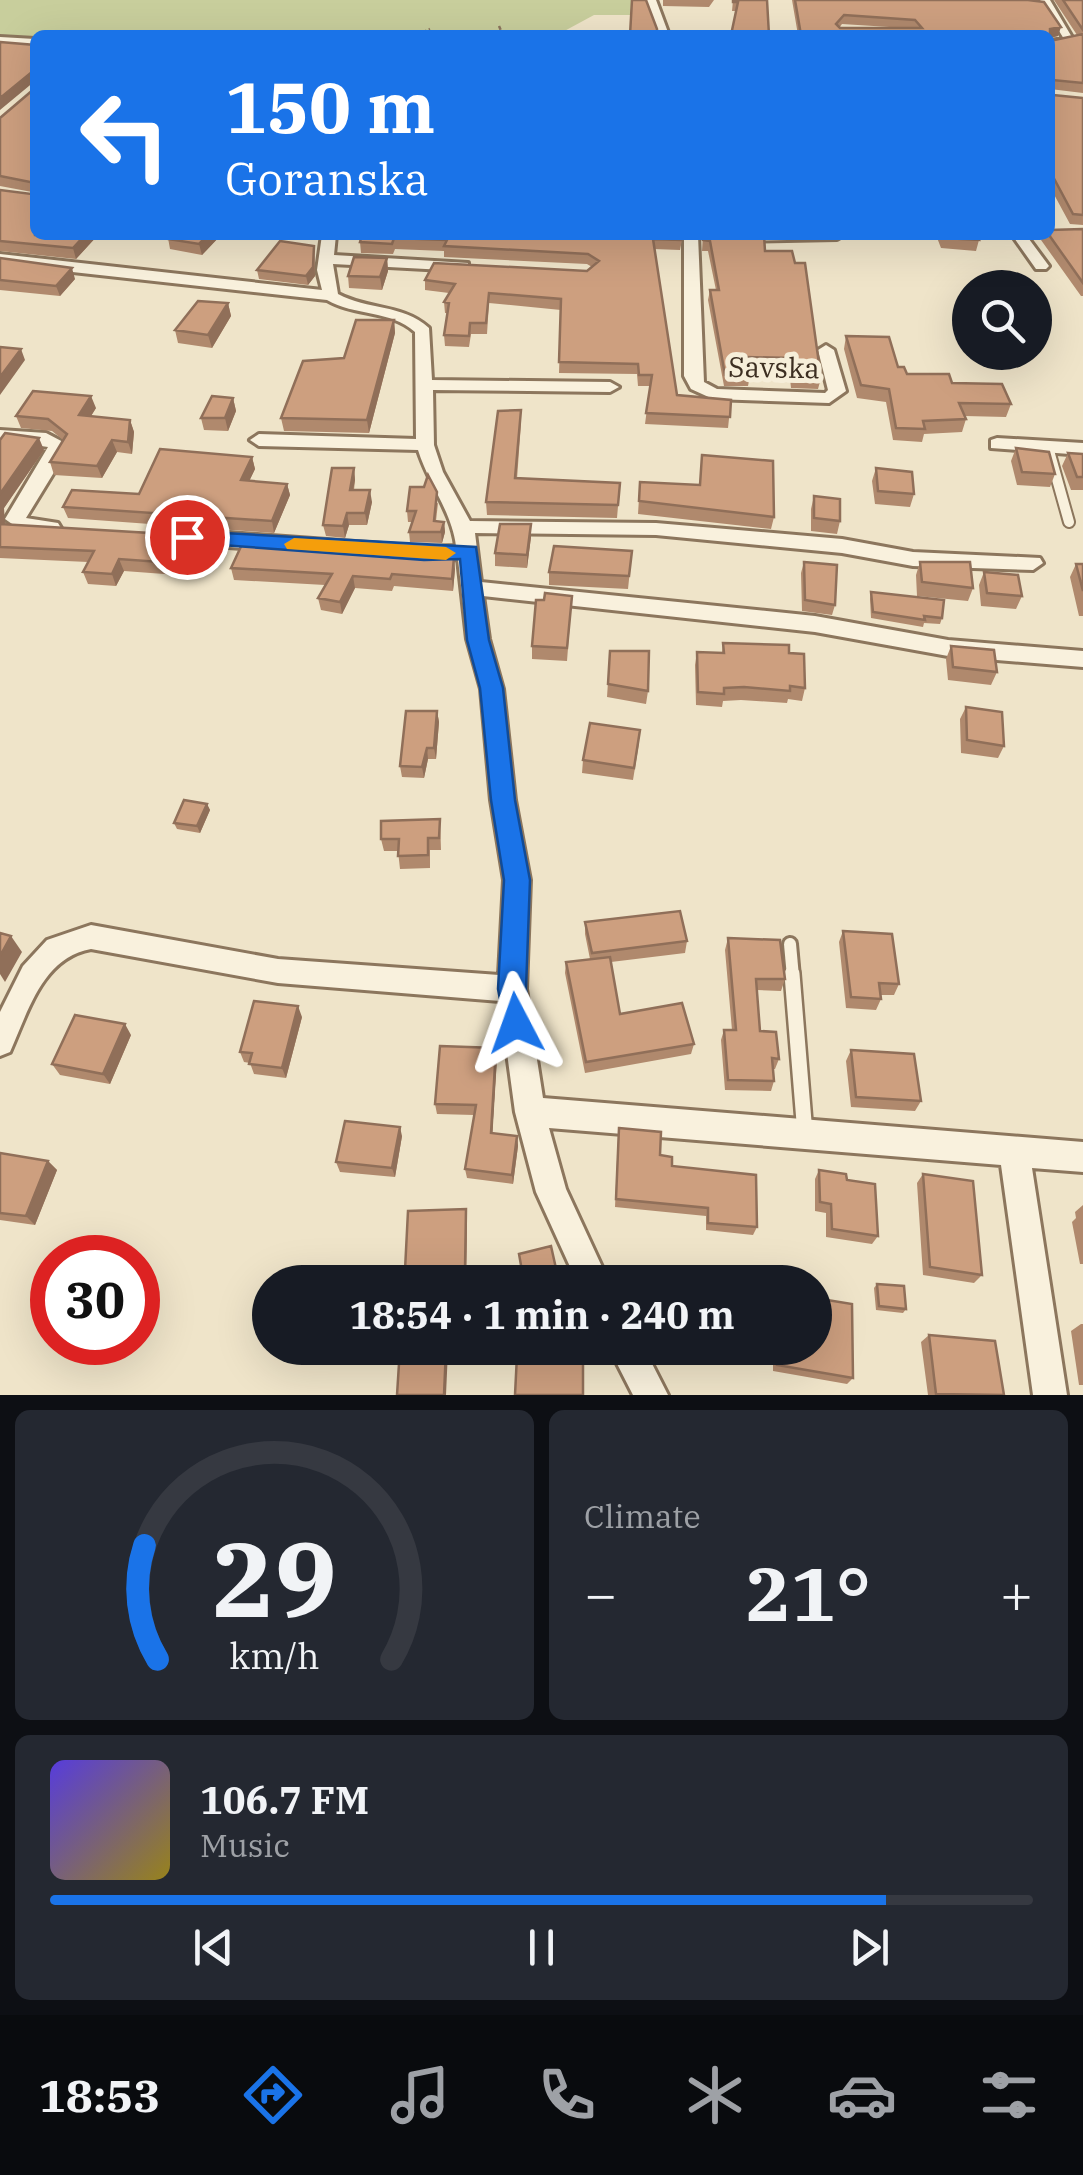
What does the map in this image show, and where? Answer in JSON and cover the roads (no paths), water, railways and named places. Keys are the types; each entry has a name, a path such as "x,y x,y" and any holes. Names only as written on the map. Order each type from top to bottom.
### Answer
{"street":[{"path":"651,0 661,30"},
{"path":"1032,3 1047,2 1072,42 1055,44"},
{"path":"1,41 30,42"},
{"name":"Savska","path":"691,240 696,384 713,394 830,398 837,390 826,350"},
{"path":"1023,240 1041,266"},
{"path":"331,296 325,277 328,243 476,267"},
{"path":"0,259 331,296 421,327 424,446 466,540 478,640 492,688 503,800 517,880 512,989 530,1112 551,1192 585,1265"},
{"path":"424,385 610,387"},
{"path":"0,434 58,444 55,456 17,510 15,519 22,526 68,529"},
{"path":"259,440 424,446"},
{"path":"998,444 1083,449"},
{"path":"147,534 424,554 466,540 490,524 656,529 842,546 871,556 1033,563"},
{"path":"473,588 796,622 837,632 968,650 1083,659"},
{"path":"0,1043 36,970 49,951 69,938 91,938 278,971 512,989"},
{"path":"530,1112 1083,1157"},
{"path":"1014,1150 1050,1395"},
{"path":"635,1365 651,1395"}],"lane":[{"path":"1048,447 1069,522"},
{"path":"790,944 805,1134"}]}
